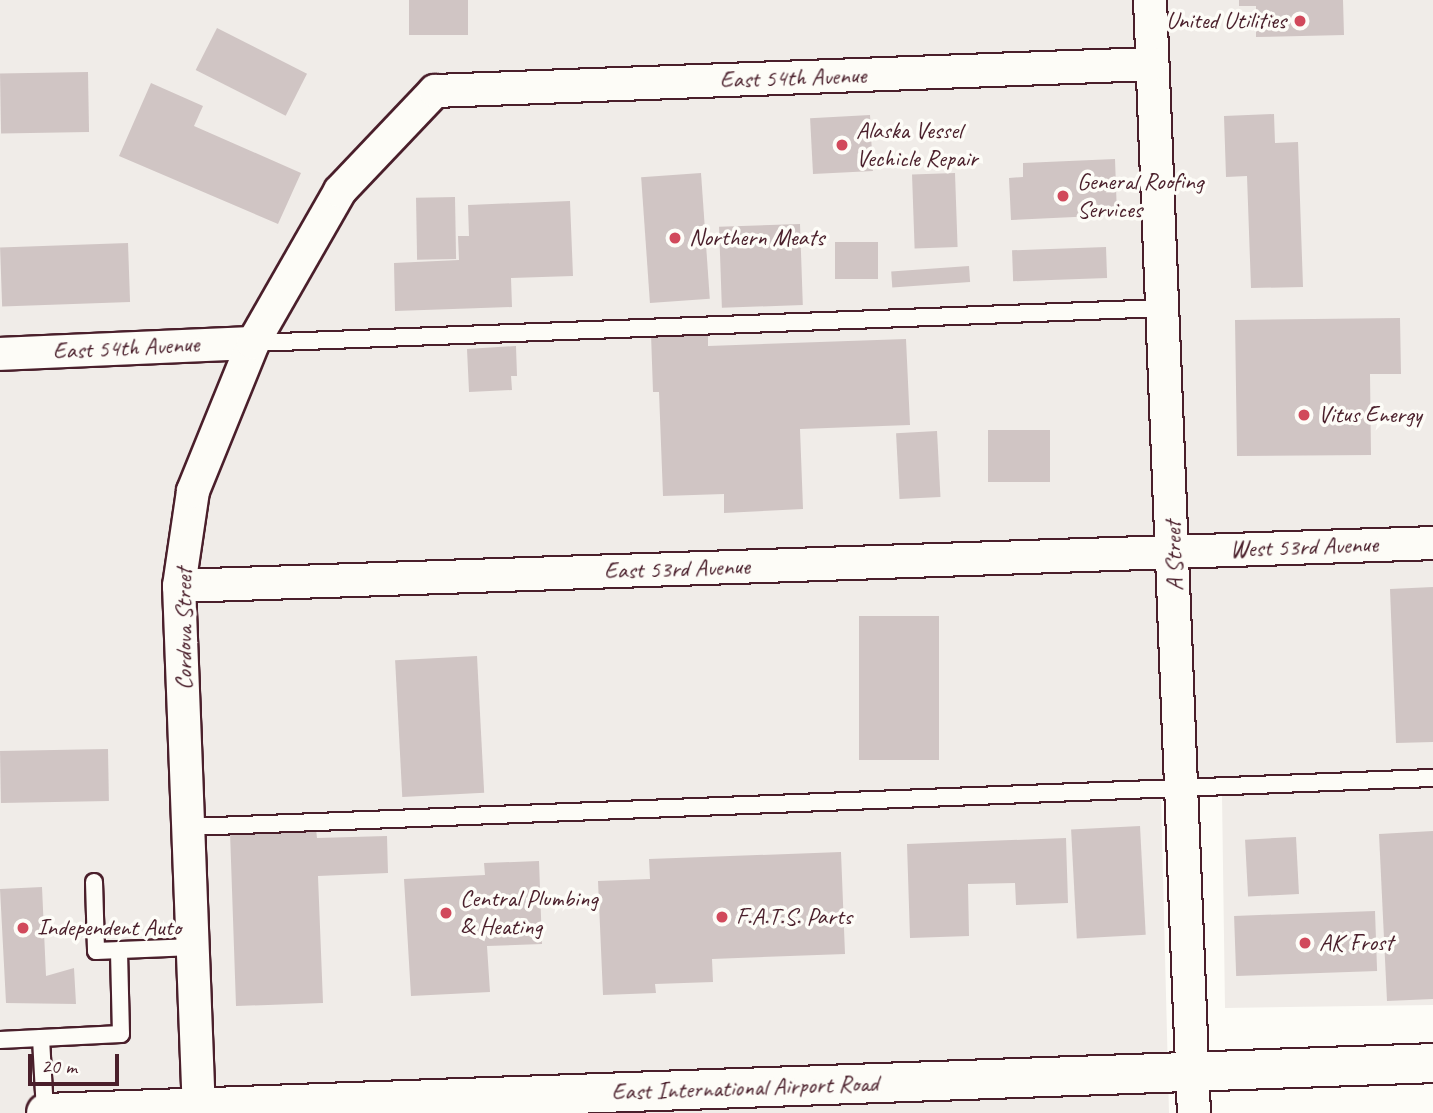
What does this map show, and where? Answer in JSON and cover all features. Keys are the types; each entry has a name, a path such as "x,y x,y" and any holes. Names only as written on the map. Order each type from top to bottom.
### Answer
{"main road":[{"name":"East International Airport Road","path":"46,1113 628,1102 1433,1063"}],"street":[{"name":"A Street","path":"1150,0 1175,552 1194,1113"},
{"name":"East 54th Avenue","path":"435,91 1151,64"},
{"name":"Cordova Street","path":"199,1109 179,586 193,491 253,343 340,191 435,91"},
{"name":"East 54th Avenue","path":"0,354 253,343"},
{"name":"West 53rd Avenue","path":"1175,552 1433,543"},
{"name":"East 53rd Avenue","path":"179,586 1175,552"}],"lane":[{"path":"253,343 1163,308"},
{"path":"190,827 1433,778"},
{"path":"94,882 96,951 193,947"},
{"path":"0,1040 121,1034 119,950"},
{"path":"41,1038 46,1113"}],"shaded area":[{"path":"0,0 1433,0 1433,1005 1225,1008 1222,796 1161,797 1169,1113 0,1113"}],"building":[{"path":"409,0 468,0 468,35 409,35"},
{"name":"United Utilities","path":"1239,0 1343,0 1344,35 1256,37 1256,6 1239,6"},
{"path":"217,28 307,74 286,116 196,70"},
{"path":"88,72 89,132 1,134 0,74"},
{"path":"151,83 203,106 194,126 301,173 278,224 119,156"},
{"path":"1274,114 1275,143 1298,142 1303,287 1251,288 1247,176 1226,177 1224,116"},
{"name":"Alaska Vessel Vechicle Repair","path":"870,115 873,171 813,174 810,118"},
{"name":"General Roofing Services","path":"1115,159 1117,215 1011,220 1009,178 1023,177 1023,163"},
{"name":"Northern Meats","path":"701,173 710,299 650,303 641,177"},
{"path":"955,173 958,247 915,248 912,175"},
{"path":"455,197 456,259 417,260 416,198"},
{"path":"570,201 573,276 511,278 512,307 395,311 394,263 459,260 458,236 469,236 468,205"},
{"path":"800,224 803,305 722,308 719,227"},
{"path":"835,242 878,242 878,279 835,279"},
{"path":"128,243 130,302 2,306 0,247"},
{"path":"1106,247 1107,278 1013,281 1012,250"},
{"path":"969,266 970,282 892,287 891,271"},
{"name":"Vitus Energy","path":"1400,318 1401,374 1370,374 1371,455 1237,456 1235,320"},
{"path":"708,332 708,346 906,339 910,425 800,429 803,509 724,513 724,494 663,496 659,392 653,392 651,334"},
{"path":"516,346 517,376 511,376 512,390 469,392 467,349"},
{"path":"988,430 1050,430 1050,482 988,482"},
{"path":"937,431 940,497 900,499 896,433"},
{"path":"1433,587 1433,742 1396,743 1390,589"},
{"path":"859,616 939,616 939,760 859,760"},
{"path":"477,656 484,793 402,797 395,660"},
{"path":"108,749 109,801 1,803 0,751"},
{"path":"1140,826 1146,935 1077,938 1071,830"},
{"path":"316,829 317,838 387,836 388,873 318,876 323,1003 236,1006 230,832"},
{"path":"1433,831 1433,999 1387,1001 1379,834"},
{"path":"1296,837 1299,894 1248,897 1245,840"},
{"path":"1066,838 1068,903 1016,905 1015,883 968,884 969,936 910,938 907,844"},
{"name":"F.A.T.S. Parts","path":"841,852 845,954 712,959 713,982 655,984 656,993 603,995 598,881 650,879 649,859"},
{"name":"Central Plumbing & Heating","path":"539,861 542,944 487,946 490,992 411,996 404,879 485,875 484,863"},
{"name":"Independent Auto","path":"42,887 46,976 74,968 76,1004 6,1003 0,889"},
{"name":"AK Frost","path":"1375,911 1377,971 1236,976 1234,916"}],"place":[{"name":"United Utilities","path":"1300,21"},
{"name":"Alaska Vessel Vechicle Repair","path":"842,145"},
{"name":"General Roofing Services","path":"1063,196"},
{"name":"Northern Meats","path":"675,238"},
{"name":"Vitus Energy","path":"1304,415"},
{"name":"Central Plumbing & Heating","path":"446,913"},
{"name":"F.A.T.S. Parts","path":"722,917"},
{"name":"Independent Auto","path":"23,928"},
{"name":"AK Frost","path":"1305,943"}]}
